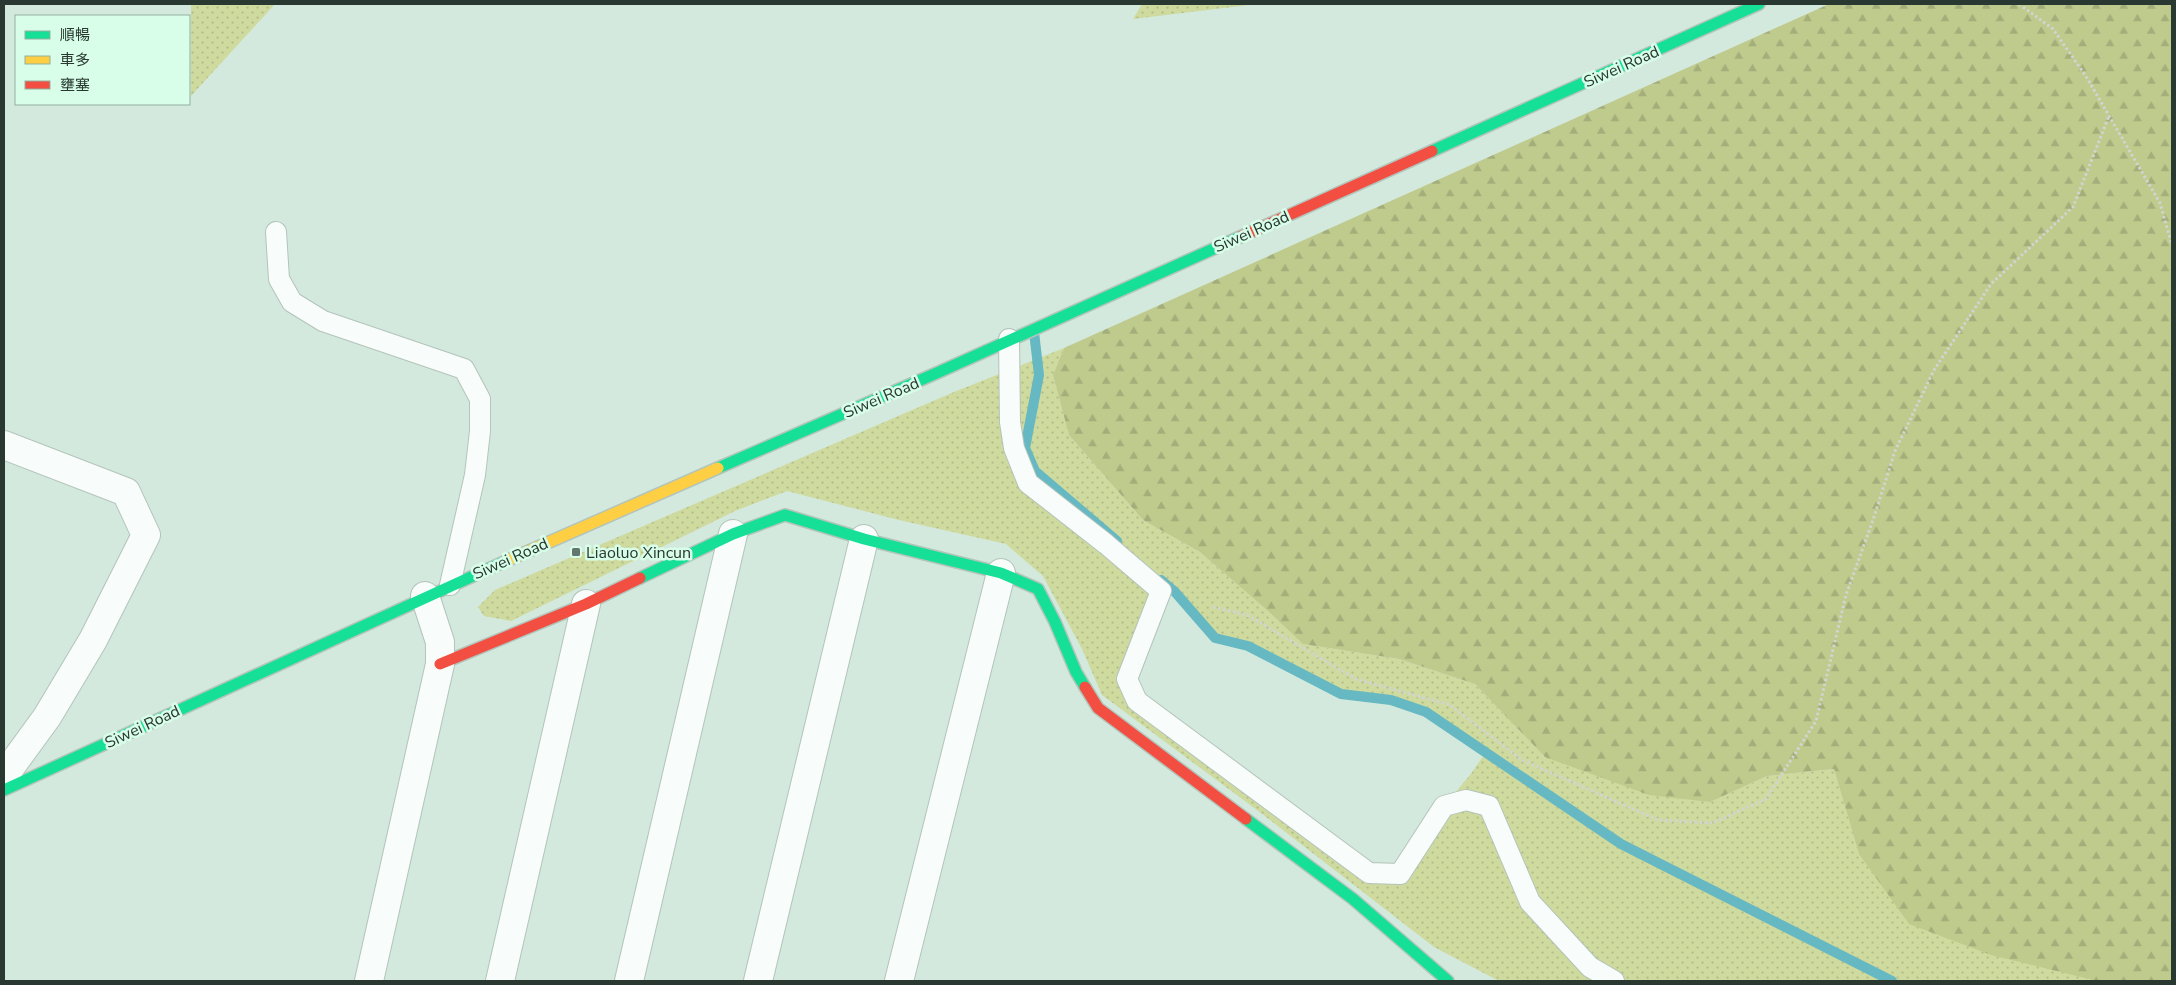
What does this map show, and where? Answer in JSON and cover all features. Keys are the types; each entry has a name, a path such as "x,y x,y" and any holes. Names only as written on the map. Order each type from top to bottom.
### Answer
{"street":[{"name":"Siwei Road","path":"4,790 450,584 939,372 1759,4"},
{"path":"4,445 126,492 146,535 93,640 56,702 4,776"},
{"path":"440,664 586,604 733,534 785,515 864,539 1001,573 1038,589 1055,622 1076,672 1098,708 1352,900 1448,981"},
{"path":"630,981 733,534"},
{"path":"758,981 864,539"},
{"path":"899,981 1001,573"},
{"path":"368,981 440,664 440,642 425,596"},
{"path":"500,981 586,604"}],"lane":[{"path":"276,232 279,278 292,302 323,321 464,369 480,399 480,431 475,475 450,584"},
{"path":"1009,339 1010,422 1014,448 1028,483 1106,544 1161,591 1127,679 1137,701 1369,873 1400,874 1444,806 1466,800 1489,806 1530,902 1590,967 1614,981"}],"path":[{"path":"2019,4 2053,28 2088,78 2160,203 2172,245"},
{"path":"1212,607 1247,615 1356,679 1450,705 1522,760 1658,820 1713,823 1766,799 1816,722 1846,595 1895,451 1934,370 1991,284 2073,207 2109,116"}],"green space":[{"path":"191,4 275,4 191,96"},
{"path":"1142,4 1257,4 1133,19"},
{"path":"1829,4 2172,4 2172,981 2097,981 1991,955 1909,924 1859,854 1834,769 1767,776 1710,802 1649,795 1545,757 1475,684 1399,659 1303,644 1200,552 1143,520 1069,435 1053,375 1064,348"},
{"path":"1064,348 1053,375 1069,435 1143,520 1200,552 1303,644 1399,659 1475,684 1545,757 1710,802 1767,776 1834,769 1859,854 2084,976 2097,981 1499,981 1434,947 1257,810 1102,695 1082,649 1043,576 1006,544 899,520 787,491 735,511 511,621 484,616 478,607 495,590 954,392","holes":["1165,583 1215,638 1248,646 1341,694 1391,700 1426,712 1486,752 1444,806 1400,873 1369,873 1137,701 1127,679"]}],"waterway":[{"path":"1034,332 1039,375 1025,448 1035,471 1117,541"},
{"path":"1161,580 1175,592 1215,638 1248,646 1341,694 1391,700 1426,712 1621,844 1892,981"}],"traffic: fast":[{"path":"1432,151 1759,4"},
{"path":"718,468 939,372 1240,237"},
{"path":"640,578 733,534 785,515 864,539 1001,573 1038,589 1055,622 1076,672 1085,687"},
{"path":"4,790 506,561"},
{"path":"1246,819 1353,899 1448,981"}],"traffic: slow":[{"path":"506,561 718,468"}],"traffic: jam":[{"path":"1240,237 1432,151"},
{"path":"440,664 586,604 640,578"},
{"path":"1085,687 1098,708 1246,819"}],"place":[{"name":"Liaoluo Xincun","path":"576,552"}]}
